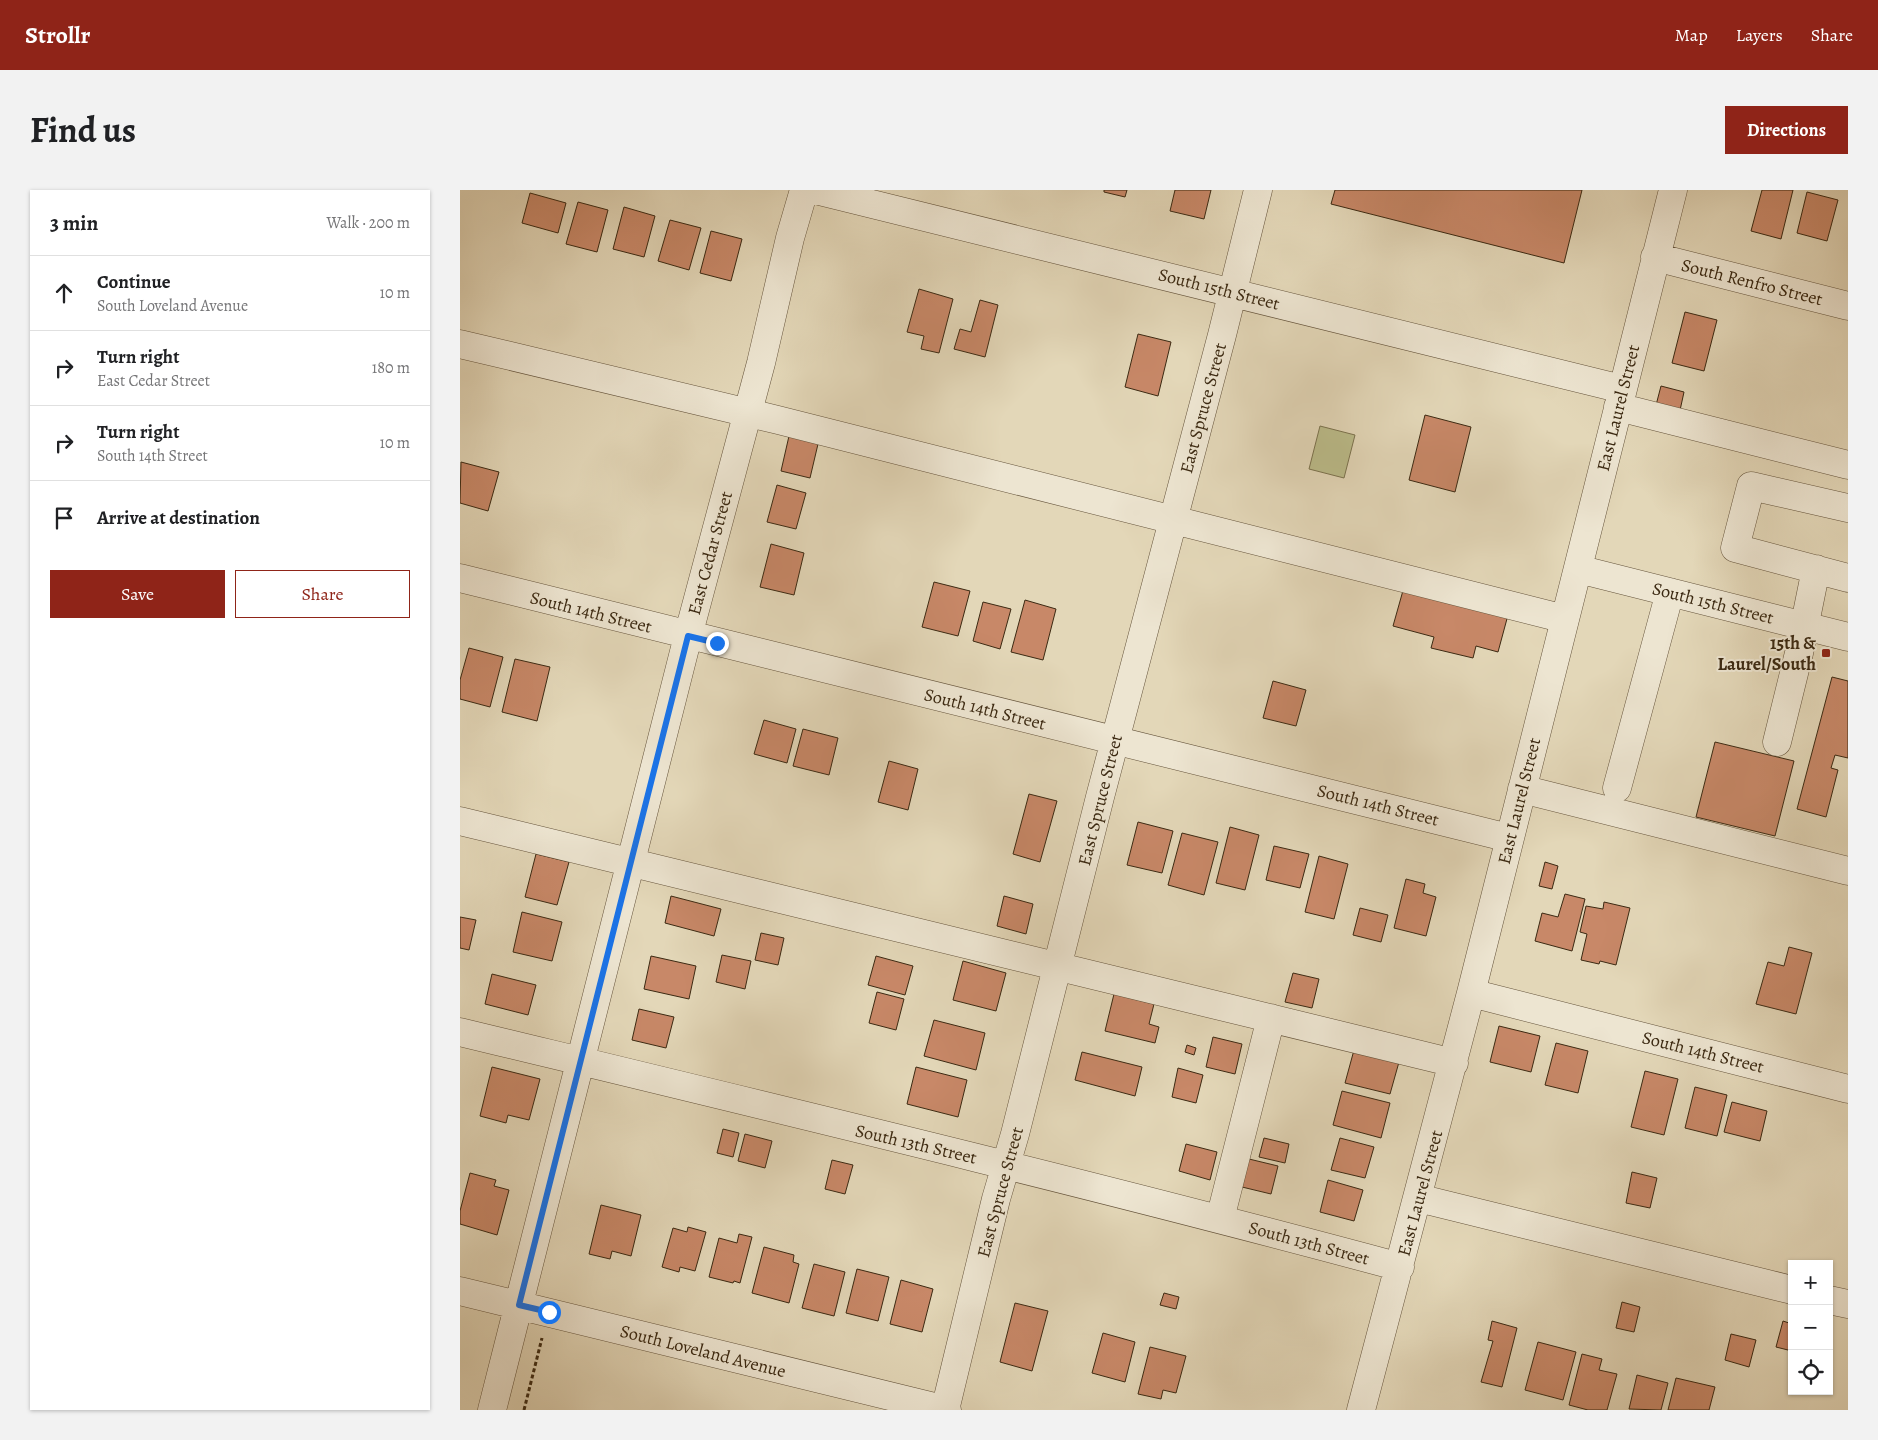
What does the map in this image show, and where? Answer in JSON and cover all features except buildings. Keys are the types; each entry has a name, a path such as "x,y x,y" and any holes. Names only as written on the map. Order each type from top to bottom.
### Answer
{"street":[{"name":"East Cedar Street","path":"492,1410 688,636 748,413 790,238 804,190"},
{"name":"South 15th Street","path":"815,190 1233,292 1620,398 1848,465"},
{"name":"East Spruce Street","path":"946,1410 1006,1165 1016,1134 1115,741 1258,190"},
{"name":"East Laurel Street","path":"1362,1410 1454,1063 1672,190"},
{"name":"South Renfro Street","path":"1655,257 1848,306"},
{"path":"460,344 748,413 1565,619"},
{"path":"1848,508 1751,486 1735,548 1848,578"},
{"name":"South 15th Street","path":"1578,569 1848,637"},
{"path":"1777,742 1816,569"},
{"name":"South 14th Street","path":"460,578 1510,838"},
{"path":"1617,788 1670,592"},
{"path":"1522,789 1848,871"},
{"path":"460,821 1454,1063"},
{"name":"South 14th Street","path":"1471,993 1848,1089"},
{"path":"1220,1219 1271,1018"},
{"name":"South 13th Street","path":"460,1032 1006,1165 1400,1267"},
{"path":"1418,1198 1788,1289"},
{"name":"South Loveland Avenue","path":"460,1290 946,1410"},
{"path":"1833,1301 1848,1304"}],"path":[{"path":"524,1410 543,1331"}],"green space":[{"path":"1320,426 1355,435 1344,478 1309,469"}],"place":[{"name":"15th & Laurel/South","path":"1826,653"}],"route":[{"path":"549,1312 519,1305 587,1034 632,863 688,636 717,643"}]}
